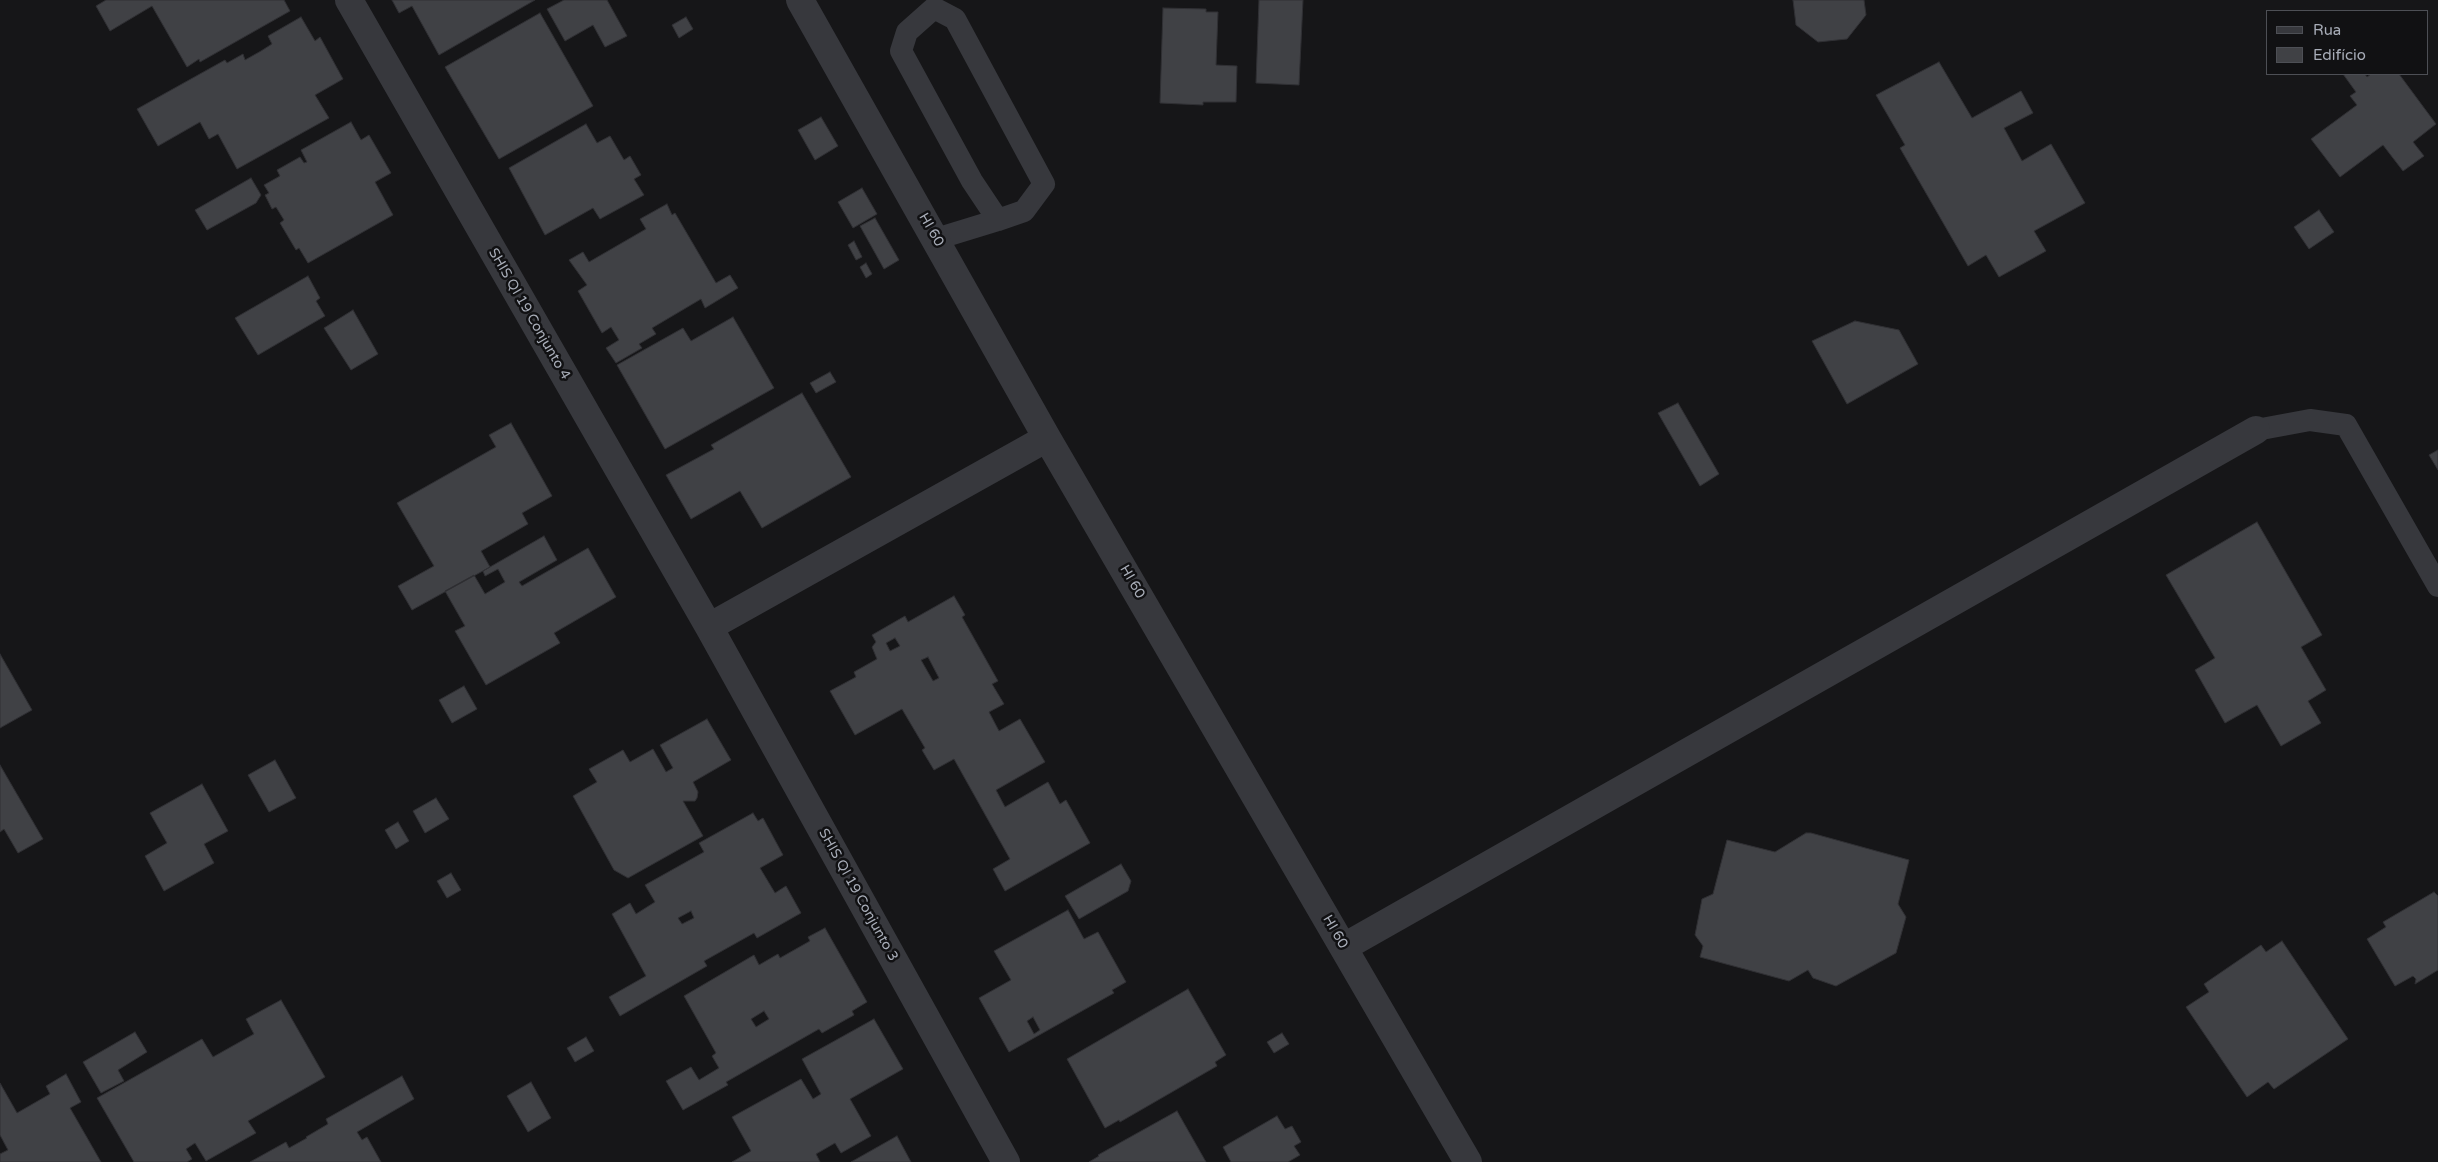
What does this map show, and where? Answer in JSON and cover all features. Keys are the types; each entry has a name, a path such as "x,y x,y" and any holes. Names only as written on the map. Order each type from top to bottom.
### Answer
{"street":[{"name":"SHIS QI 19 Conjunto 4","path":"349,0 709,628"},
{"name":"HI 60","path":"800,0 1047,438 1468,1162"},
{"path":"1344,947 2256,430"},
{"path":"709,628 1047,438"},
{"name":"SHIS QI 19 Conjunto 3","path":"709,628 1006,1162"}],"lane":[{"path":"936,239 998,220 1024,211 1044,184 955,19 934,8 907,32 901,51 972,181 998,220"},
{"path":"2256,430 2310,420 2346,425 2438,586"}],"building":[{"path":"106,0 284,0 290,11 200,62 199,59 187,67 152,6 110,31 96,6"},
{"path":"392,0 535,0 439,55 412,6 399,13"},
{"path":"564,0 607,0 627,36 605,47 593,25 565,41 547,9"},
{"path":"1259,0 1303,0 1299,85 1256,83"},
{"path":"1793,0 1864,0 1866,15 1847,39 1818,42 1796,25"},
{"path":"1163,8 1206,9 1206,12 1218,12 1216,65 1237,66 1236,102 1203,102 1203,105 1160,103"},
{"path":"540,13 593,106 499,159 445,67"},
{"path":"301,17 315,41 320,37 343,79 315,95 329,118 237,169 218,134 209,139 200,122 158,146 137,109 225,60 227,63 243,54 245,60 272,44 268,36"},
{"path":"686,17 693,29 679,38 672,25"},
{"path":"1939,62 1972,118 2021,91 2033,113 2004,128 2022,161 2051,144 2085,203 2034,231 2046,251 1999,277 1986,255 1968,266 1900,148 1905,145 1876,95"},
{"path":"2344,75 2366,75 2367,77 2370,75 2400,75 2436,124 2413,142 2424,156 2403,171 2383,145 2340,177 2311,139 2357,105 2350,96 2356,92"},
{"path":"821,117 838,146 815,160 798,130"},
{"path":"351,122 361,140 369,135 391,173 375,182 393,215 308,263 299,248 296,250 280,223 284,220 276,207 272,209 265,195 269,193 264,185 280,176 277,170 300,157 304,163 307,162 301,150"},
{"path":"586,124 597,143 610,136 624,160 630,156 641,175 634,179 644,195 600,219 593,208 545,235 509,168"},
{"path":"251,178 261,195 256,203 207,230 195,210"},
{"path":"862,188 877,214 853,228 838,202"},
{"path":"667,204 672,215 675,213 716,283 730,275 738,288 705,308 701,299 652,328 656,334 639,344 642,348 616,363 606,348 619,340 611,327 602,333 578,291 587,285 569,260 583,252 589,262 646,229 640,219"},
{"path":"2319,210 2334,232 2309,249 2294,227"},
{"path":"875,218 899,260 884,269 860,226"},
{"path":"854,241 862,257 856,260 848,245"},
{"path":"866,263 872,274 866,278 860,267"},
{"path":"308,276 320,298 316,301 325,316 258,355 235,318"},
{"path":"353,310 378,354 351,370 324,328"},
{"path":"733,317 774,388 665,449 617,365 683,328 691,341"},
{"path":"1855,321 1899,330 1918,364 1847,404 1812,341"},
{"path":"830,372 836,382 816,393 810,383"},
{"path":"802,393 851,477 762,528 740,491 691,519 666,475 714,449 711,445"},
{"path":"1678,403 1719,474 1700,486 1658,413"},
{"path":"511,423 552,496 522,513 528,524 481,551 490,567 412,610 398,586 434,566 397,503 496,447 489,435"},
{"path":"2438,450 2438,470 2429,455"},
{"path":"2257,522 2322,635 2301,647 2326,690 2308,701 2321,723 2281,746 2257,705 2225,723 2195,670 2215,658 2166,575"},
{"path":"544,536 557,560 519,582 522,586 588,548 616,597 554,633 560,643 486,685 455,631 465,626 445,591 474,575 485,594 505,582 498,569 485,576 483,571"},
{"path":"954,596 965,615 962,617 998,681 992,684 1004,704 989,712 999,731 1020,719 1045,762 996,790 1005,807 1048,782 1060,804 1066,800 1090,843 1005,891 993,869 1010,859 954,759 934,770 922,750 925,748 902,709 855,735 830,691 856,677 854,672 877,659 872,647 876,642 872,635 905,616 908,622","holes":["895,638 900,646 890,651 886,643","928,657 939,678 933,681 921,660"]},
{"path":"0,654 32,710 0,728"},
{"path":"464,686 477,709 452,723 439,700"},
{"path":"707,719 731,760 693,782 698,792 697,798 695,801 683,801 703,836 628,878 614,870 573,796 597,782 589,769 623,750 630,762 653,749 666,772 673,768 660,745"},
{"path":"275,760 296,798 269,812 248,775"},
{"path":"0,765 43,839 18,853 4,829 0,832"},
{"path":"202,784 228,831 204,844 214,863 164,891 145,856 167,843 150,813"},
{"path":"436,798 449,819 425,833 413,811"},
{"path":"753,813 758,821 763,818 783,855 760,868 775,893 786,886 801,913 757,938 754,933 704,961 707,966 620,1016 609,997 646,976 612,914 630,903 636,914 655,902 645,885 704,852 699,843","holes":["691,911 694,918 682,924 678,918"]},
{"path":"398,822 409,841 396,849 385,830"},
{"path":"1806,833 1909,860 1898,904 1906,917 1896,953 1836,986 1813,978 1808,970 1789,981 1700,957 1703,946 1695,935 1702,899 1713,894 1727,840 1775,852"},
{"path":"1121,864 1131,881 1128,891 1079,919 1065,896"},
{"path":"451,873 461,890 447,898 437,881"},
{"path":"2434,892 2438,896 2438,970 2415,984 2416,979 2413,976 2395,986 2367,939 2386,927 2383,922"},
{"path":"1068,910 1084,939 1098,932 1126,982 1112,990 1114,993 1009,1052 979,998 1011,980 994,951","holes":["1033,1017 1040,1030 1034,1034 1027,1021"]},
{"path":"825,928 867,1002 852,1011 854,1015 822,1033 819,1029 726,1082 728,1085 683,1110 666,1081 691,1067 699,1080 719,1068 712,1056 716,1053 684,996 754,955 759,965 778,954 780,958 810,941 808,937","holes":["764,1011 769,1019 756,1027 751,1019"]},
{"path":"2282,941 2348,1039 2274,1089 2268,1082 2247,1097 2186,1007 2209,992 2204,984 2261,945 2266,952"},
{"path":"1188,989 1226,1055 1215,1062 1217,1066 1120,1122 1119,1120 1105,1128 1067,1059"},
{"path":"281,1000 325,1077 248,1121 256,1133 206,1161 195,1143 186,1149 192,1159 187,1162 134,1162 97,1098 202,1039 213,1057 254,1034 246,1019"},
{"path":"874,1019 903,1069 850,1099 871,1136 841,1153 835,1143 816,1154 820,1162 732,1162 751,1151 732,1117 801,1079 813,1099 821,1094 802,1059"},
{"path":"135,1032 147,1052 118,1070 124,1081 101,1093 83,1062"},
{"path":"1282,1033 1289,1044 1274,1053 1267,1042"},
{"path":"586,1037 594,1051 575,1062 567,1048"},
{"path":"66,1074 81,1102 70,1108 101,1162 0,1162 0,1154 8,1150 0,1135 0,1083 17,1113 50,1094 46,1086"},
{"path":"402,1076 414,1099 357,1132 362,1140 367,1137 381,1162 250,1162 286,1142 289,1148 307,1138 328,1124 326,1119"},
{"path":"531,1082 551,1118 528,1132 507,1096"},
{"path":"1177,1111 1206,1162 1089,1162 1098,1155"},
{"path":"1277,1116 1285,1129 1292,1126 1301,1142 1294,1146 1300,1155 1288,1162 1231,1162 1223,1147"},
{"path":"897,1136 911,1162 851,1162"}]}
